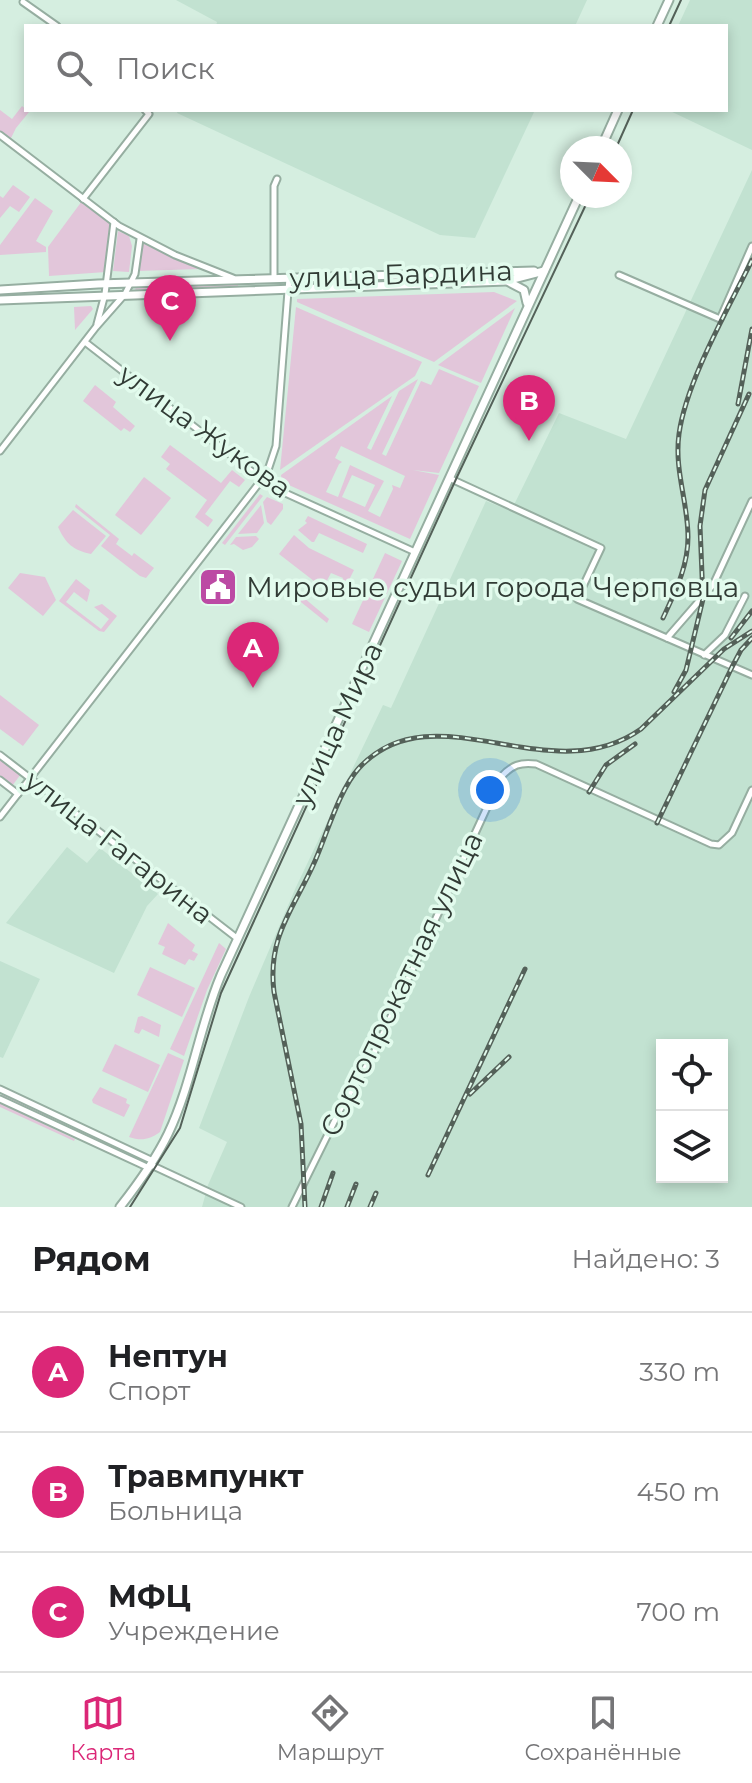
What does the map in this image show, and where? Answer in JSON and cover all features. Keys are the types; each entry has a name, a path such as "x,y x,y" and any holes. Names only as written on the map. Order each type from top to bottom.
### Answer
{"main road":[{"path":"658,24 669,0"},
{"path":"606,136 617,112"},
{"name":"улица Мира","path":"120,1207 151,1164 177,1113 211,1000 573,208"},
{"name":"улица Бардина","path":"0,290 289,277 544,271"},
{"name":"улица Бардина","path":"0,300 506,281 544,271"},
{"path":"434,273 434,284"},
{"path":"506,281 524,290 528,307"}],"street":[{"path":"23,2 54,24"},
{"path":"83,199 149,114 147,112"},
{"path":"0,135 114,222 140,238 238,280"},
{"path":"274,278 274,186 277,179"},
{"path":"96,327 105,294 114,222"},
{"path":"0,451 125,294 135,274 140,238"},
{"path":"619,275 720,319 752,246"},
{"path":"0,817 271,467 276,446 289,277"},
{"name":"улица Жукова","path":"85,342 263,480 296,499 416,552"},
{"path":"449,478 601,548 577,599 752,675"},
{"path":"667,638 713,585 752,501"},
{"path":"704,655 725,635 745,596"},
{"name":"улица Гагарина","path":"0,755 238,939"},
{"name":"Сортопрокатная улица","path":"292,1207 340,1110 374,1053 501,777 510,767 523,763 536,764 719,845 732,833 752,790"},
{"name":"улица Гагарина","path":"0,780 18,794"},
{"path":"0,1093 241,1207"}],"shaded area":[{"path":"176,0 587,0 576,24 217,22"},
{"path":"690,0 752,0 752,150 672,112 728,112 728,24 679,24"},
{"path":"22,106 24,112 29,112 10,140 0,132 0,110 12,119"},
{"path":"534,112 475,238 440,235 177,113"},
{"path":"752,170 752,1207 202,1207 227,1142 199,1128 249,997 296,887 383,705 391,708 486,501 511,511 559,413 626,439"},
{"path":"13,185 30,197 19,212 10,206 0,218 0,196 3,198"},
{"path":"35,198 53,211 36,241 46,247 46,252 0,255 0,245"},
{"path":"82,201 112,223 106,272 49,276 48,247"},
{"path":"118,231 129,236 132,246 129,272 113,271"},
{"path":"144,244 201,269 137,271 139,248"},
{"path":"487,274 487,278 294,286 294,282"},
{"path":"238,284 238,288 135,291 136,286"},
{"path":"494,292 517,301 434,362 297,302 297,299"},
{"path":"91,306 93,309 75,330 74,307"},
{"path":"296,307 422,362 415,376 280,470"},
{"path":"515,308 481,383 438,365"},
{"path":"439,369 479,386 439,473 413,470 439,475 410,539 282,482 281,475 392,396 367,448 371,450 399,391 418,379 382,454 386,456 421,381 431,385","holes":["341,446 405,476 400,488 392,485 380,517 368,511 384,481 350,465 338,497 326,492 342,462 335,458","352,475 375,485 365,507 342,497"]},
{"path":"95,385 116,402 113,407 135,426 130,432 124,428 121,431 83,401"},
{"path":"170,445 221,483 232,470 245,480 239,487 230,481 205,514 213,520 208,527 195,517 207,500 166,469 170,464 161,457"},
{"path":"144,477 171,498 141,535 115,515"},
{"path":"260,494 263,496 225,545 222,543"},
{"path":"267,497 283,504 283,509 271,525 267,522 263,502"},
{"path":"76,504 119,539 116,544 154,568 146,578 101,546 110,535 75,507"},
{"path":"261,505 264,523 257,533 238,534"},
{"path":"73,510 106,536 91,554 71,545 58,527"},
{"path":"308,516 367,544 363,553 319,533 312,542 298,530 307,523"},
{"path":"294,535 309,548 354,570 342,594 338,592 343,578 331,573 323,588 279,554"},
{"path":"256,536 259,539 252,547 243,550 230,545 236,537"},
{"path":"385,553 402,561 369,632 352,624"},
{"path":"20,573 45,577 56,600 43,616 8,588"},
{"path":"76,579 90,590 87,602 74,592 66,602 101,629 109,619 94,607 102,604 117,616 104,632 59,601"},
{"path":"290,586 329,619 327,623 286,590"},
{"path":"0,695 39,725 23,746 0,729"},
{"path":"0,758 21,774 12,786 0,776"},
{"path":"67,847 87,863 100,848 158,894 147,906 114,973 6,923"},
{"path":"168,923 195,945 192,951 198,954 194,961 189,959 185,965 162,954 165,947 158,944"},
{"path":"219,943 226,949 207,990 184,1056 170,1049"},
{"path":"0,961 40,979 3,1058 0,1057"},
{"path":"150,967 195,988 182,1017 137,995"},
{"path":"138,1017 161,1025 159,1037 142,1029 139,1034 134,1032"},
{"path":"115,1044 160,1065 148,1092 102,1071"},
{"path":"168,1053 184,1060 160,1132 145,1139 129,1137"},
{"path":"100,1087 127,1099 126,1103 130,1105 124,1117 93,1103"},
{"path":"3,1093 121,1147 119,1151 1,1097"},
{"path":"0,1103 75,1139 0,1107"}],"tram line":[{"path":"670,24 681,0"},
{"path":"621,136 632,112"},
{"path":"130,1207 180,1128 221,993 457,477 584,208"}],"railway":[{"path":"663,618 686,559 687,524 678,460 683,414 709,346 752,260"},
{"path":"738,404 752,329"},
{"path":"674,692 686,670 703,599 700,526 705,490 749,394"},
{"path":"731,638 752,611"},
{"path":"305,1207 301,1124 274,992 274,955 284,924 352,777 359,768 389,746 422,737 457,737 531,749 569,751 606,746 641,729 724,649 752,631"},
{"path":"657,823 732,667 752,638"},
{"path":"589,792 606,765 635,744"},
{"path":"428,1175 525,969"},
{"path":"470,1094 509,1057"},
{"path":"321,1207 333,1173"},
{"path":"347,1207 356,1184"},
{"path":"370,1207 376,1193"}],"place":[{"name":"МФЦ","path":"170,341"},
{"name":"Травмпункт","path":"529,441"},
{"name":"Мировые судьи города Черповца","path":"218,587"},
{"name":"Нептун","path":"253,688"}]}
